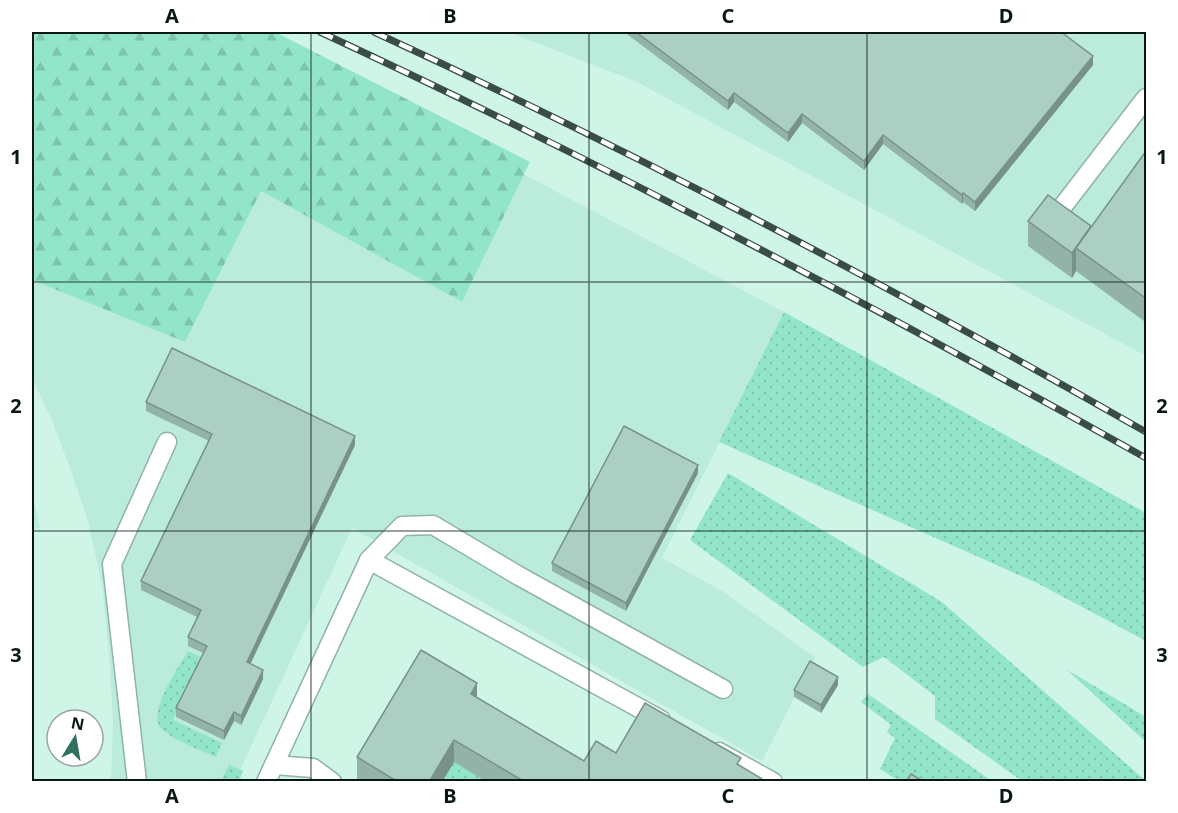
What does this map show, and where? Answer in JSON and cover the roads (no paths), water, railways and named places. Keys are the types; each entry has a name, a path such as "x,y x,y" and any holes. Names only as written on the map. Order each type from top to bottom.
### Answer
{"lane":[{"path":"1063,206 1146,98"},
{"path":"137,782 112,564 167,442"},
{"path":"270,773 369,560 402,526 433,525 519,576 723,689"},
{"path":"369,560 680,730"},
{"path":"700,742 773,782"},
{"path":"270,773 313,768 332,782"}],"railway":[{"path":"320,32 530,132 737,237 943,346 1146,458"},
{"path":"374,32 668,174 861,274 1146,432"}]}
